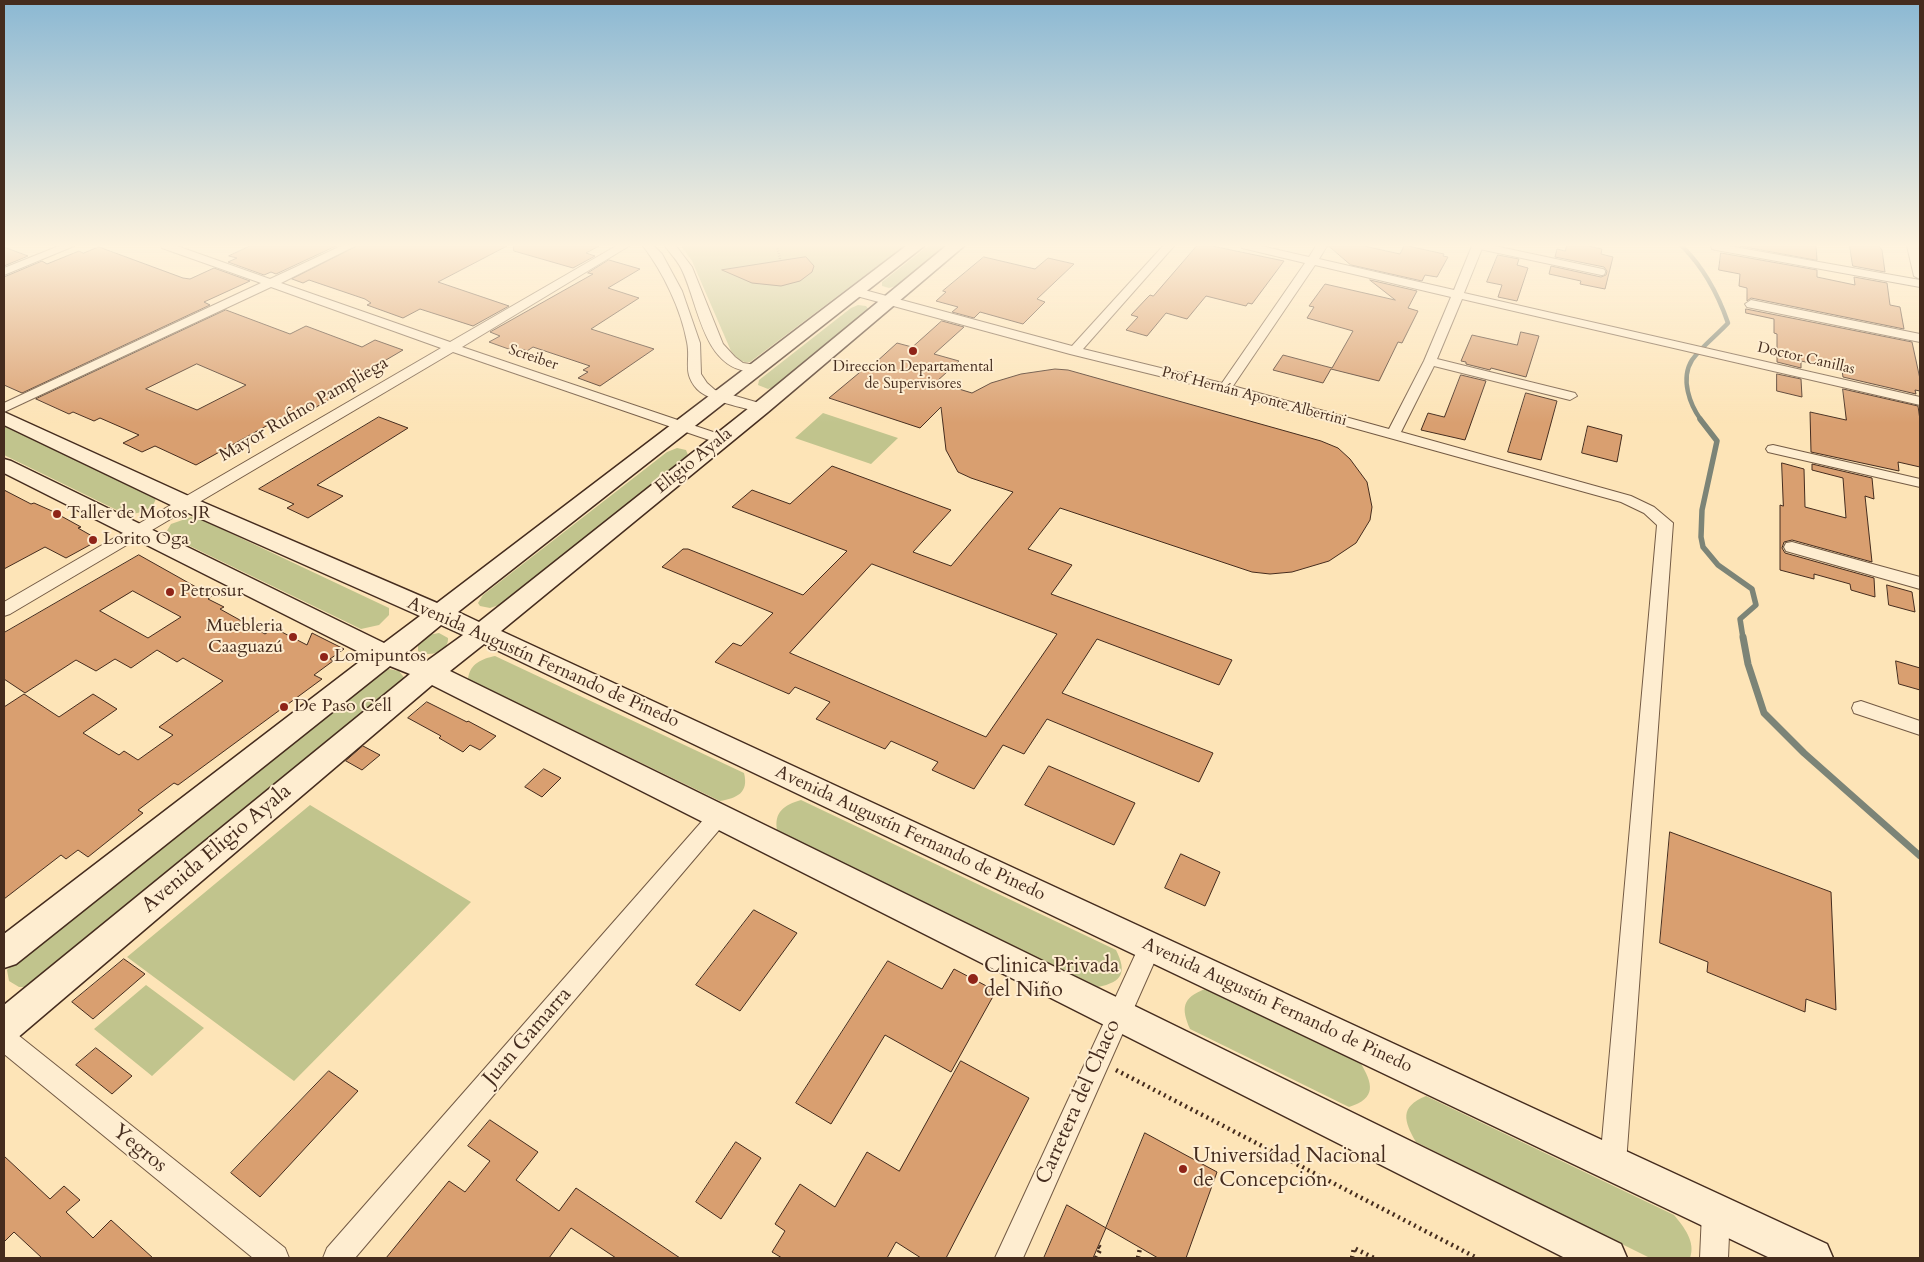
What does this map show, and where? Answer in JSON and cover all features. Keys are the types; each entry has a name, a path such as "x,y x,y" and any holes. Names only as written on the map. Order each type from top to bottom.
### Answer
{"street":[{"path":"4,408 225,305"},
{"name":"Screiber","path":"330,305 720,439"},
{"name":"Mayor Rufino Pampliega","path":"4,610 523,305"},
{"path":"681,305 694,342 694,374 702,386 710,393 761,408"},
{"path":"701,305 717,344 730,360 739,366 757,369"},
{"name":"Eligio Ayala","path":"386,656 840,305"},
{"name":"Eligio Ayala","path":"430,672 482,633 720,439 761,408 885,305"},
{"name":"Prof Hernán Aponte Albertini","path":"899,305 1225,388 1626,499 1649,510 1665,523 1613,1163"},
{"path":"1074,351 1116,305"},
{"path":"1225,388 1282,305"},
{"path":"1393,436 1430,361 1454,305"},
{"name":"Doctor Canillas","path":"1501,305 1920,401"},
{"path":"1756,305 1920,338"},
{"path":"1430,361 1570,396"},
{"name":"Avenida Augustín Fernando de Pinedo","path":"4,418 184,503 482,633 1813,1258"},
{"path":"1773,449 1920,483"},
{"path":"4,465 386,656 430,672 1607,1258"},
{"path":"1792,547 1920,583"},
{"path":"4,954 386,656"},
{"name":"Avenida Eligio Ayala","path":"4,1027 430,672"},
{"path":"1861,708 1920,728"},
{"name":"Juan Gamarra","path":"337,1258 718,817"},
{"name":"Carretera del Chaco","path":"1010,1258 1150,947"},
{"name":"Yegros","path":"4,1039 275,1258"},
{"path":"1714,1258 1716,1213"}],"path":[{"path":"1109,1078 1113,1068 1477,1258"},
{"path":"1096,1258 1101,1248 1098,1246"},
{"path":"1138,1258 1140,1248"},
{"path":"1352,1258 1354,1248 1374,1258"}],"green space":[{"path":"711,305 826,305 750,362 739,360 731,351"},
{"path":"858,305 866,306 869,310 777,386 768,389 758,385 759,380 851,308"},
{"path":"823,413 898,438 871,464 795,438"},
{"path":"4,426 156,498 152,506 145,511 127,515 4,455"},
{"path":"677,448 686,450 688,455 502,604 490,608 480,606 478,603 483,595 667,452"},
{"path":"194,516 389,608 389,615 379,625 361,629 165,534 171,524"},
{"path":"439,633 448,638 442,650 433,654 418,651 418,643 428,635"},
{"path":"495,656 744,773 745,785 743,790 732,798 720,801 468,679 474,665 481,660"},
{"path":"383,670 399,671 406,680 30,987 19,987 9,981 7,970 9,968"},
{"path":"801,800 1116,950 1122,970 1118,979 1098,987 777,830 777,818 782,810 790,804"},
{"path":"310,805 471,902 294,1081 127,957"},
{"path":"146,985 204,1028 152,1076 94,1029"},
{"path":"1205,989 1360,1062 1370,1084 1368,1095 1349,1107 1190,1029 1185,1015 1186,1004 1197,992"},
{"path":"1426,1096 1674,1215 1688,1235 1691,1246 1690,1258 1650,1258 1416,1142 1409,1128 1406,1115 1411,1105"}],"building":[{"path":"4,305 210,305 22,393 4,385"},
{"path":"367,305 509,306 473,326 420,309 403,318"},
{"path":"538,305 628,305 591,329 654,349 600,386 578,378 588,372 583,370 590,366 533,347 527,351 522,349 517,352 489,342 500,336 490,332"},
{"path":"950,305 1042,305 1023,324 980,312 974,318 952,312 958,307"},
{"path":"1141,305 1199,305 1187,319 1166,313 1147,336 1126,330 1138,317 1131,315"},
{"path":"1410,305 1408,308 1418,311 1402,343 1398,342 1379,381 1331,369 1323,383 1273,370 1283,355 1332,368 1353,331 1307,318 1314,307 1309,306"},
{"path":"1785,305 1890,305 1900,307 1904,329"},
{"path":"1746,309 1912,342 1920,379 1920,391 1915,390 1916,394 1843,377 1842,370 1801,361 1801,368 1777,362 1777,334 1774,333 1774,319 1746,313"},
{"path":"226,310 290,334 306,326 362,347 375,340 403,350 357,377 360,378 349,384 353,385 288,424 277,420 196,465 155,446 142,452 123,443 139,435 100,418 94,421 73,412 69,414 36,399","holes":["197,364 246,385 197,410 146,389"]},
{"path":"942,321 964,327 934,354 959,361 936,382 972,393 991,383 1021,374 1055,369 1068,370 1321,441 1338,448 1350,459 1367,482 1372,507 1370,520 1356,543 1329,561 1292,572 1270,574 1252,572 1060,508 1028,549 1072,565 1051,594 1232,660 1219,685 1097,639 1062,693 1213,753 1199,782 1047,719 1024,754 1003,745 974,789 932,770 938,762 891,741 885,749 816,719 830,702 795,687 789,694 715,662 733,643 741,646 773,613 662,567 683,549 688,549 803,595 847,551 732,507 752,490 790,504 832,466 951,510 913,552 951,566 1013,492 958,472 946,450 941,407 920,428 829,398 871,363 874,364 897,343 912,347","holes":["872,564 1057,634 986,737 790,653"]},
{"path":"1521,332 1539,336 1526,377 1491,368 1490,370 1461,361 1472,335 1517,345"},
{"path":"1777,374 1801,379 1802,397 1777,391"},
{"path":"1461,375 1486,381 1465,440 1421,430 1428,413 1444,417"},
{"path":"1843,389 1918,406 1920,420 1920,467 1898,462 1899,471 1811,452 1810,412 1846,420"},
{"path":"1526,393 1557,401 1541,460 1508,452"},
{"path":"379,417 408,428 317,485 343,496 308,518 287,508 294,504 259,489"},
{"path":"1588,426 1622,435 1617,462 1582,453"},
{"path":"1782,463 1804,469 1805,507 1846,518 1843,478 1812,470 1812,464 1872,478 1874,499 1865,496 1872,562 1792,540 1784,542 1782,548 1785,553 1874,578 1875,597 1851,590 1850,584 1814,574 1814,579 1780,570 1780,505 1783,506"},
{"path":"4,490 31,504 34,503 52,511 81,527 78,528 99,540 66,558 45,547 4,569"},
{"path":"139,555 212,596 208,599 224,607 220,609 265,634 274,628 307,645 312,633 344,649 330,659 333,661 314,675 322,679 178,785 174,783 138,810 143,813 88,857 78,850 66,859 61,855 4,899 4,707 24,694 59,717 93,694 117,709 83,733 119,755 124,751 138,760 173,735 159,727 223,681 183,658 177,662 157,650 131,668 115,659 96,671 76,660 25,693 4,679 4,633","holes":["133,591 181,617 148,638 100,611"]},
{"path":"1887,585 1912,592 1915,612 1889,605"},
{"path":"1896,661 1920,668 1920,690 1899,684"},
{"path":"427,702 496,736 480,750 470,745 463,752 439,738 441,736 408,718"},
{"path":"363,746 380,755 362,770 346,761"},
{"path":"1049,766 1135,803 1114,845 1025,805"},
{"path":"544,769 561,778 542,797 525,787"},
{"path":"1670,832 1831,892 1836,1010 1806,999 1805,1012 1707,972 1708,962 1660,943"},
{"path":"1181,854 1220,872 1205,906 1165,888"},
{"path":"754,910 797,933 740,1011 696,985"},
{"path":"124,959 145,974 93,1019 72,1002"},
{"path":"888,961 942,989 954,969 996,991 951,1072 885,1035 831,1124 796,1103"},
{"path":"96,1048 132,1076 112,1094 76,1065"},
{"path":"961,1061 1029,1098 946,1258 921,1258 896,1242 887,1258 782,1258 772,1252 785,1231 775,1224 800,1184 835,1207 867,1152 899,1171"},
{"path":"329,1071 358,1091 260,1197 231,1173"},
{"path":"490,1120 538,1152 516,1180 559,1211 576,1188 680,1258 616,1258 571,1228 549,1258 386,1258 449,1181 465,1192 490,1161 468,1146"},
{"path":"1145,1133 1217,1172 1186,1258 1158,1258 1106,1228"},
{"path":"736,1142 761,1158 721,1219 696,1202"},
{"path":"4,1156 50,1199 64,1186 80,1200 66,1212 93,1238 111,1220 153,1258 42,1258 14,1232 4,1242"},
{"path":"1067,1205 1106,1228 1093,1258 1044,1258"}],"waterway":[{"path":"1701,420 1693,407 1688,392 1688,367 1700,350 1728,323 1721,305"},
{"path":"1700,419 1717,441 1702,510 1701,537 1703,547 1718,565 1752,589 1756,605 1740,619 1743,638"},
{"path":"1743,637 1748,664 1764,713 1804,753 1920,856"}],"place":[{"name":"Direccion Departamental de Supervisores","path":"913,351"},
{"name":"Taller de Motos JR","path":"57,514"},
{"name":"Lorito Oga","path":"93,540"},
{"name":"Petrosur","path":"170,592"},
{"name":"Muebleria Caaguazú","path":"293,637"},
{"name":"Lomipuntos","path":"324,657"},
{"name":"De Paso Cell","path":"284,707"},
{"name":"Clinica Privada del Niño","path":"973,979"},
{"name":"Universidad Nacional de Concepcion","path":"1183,1169"}]}
